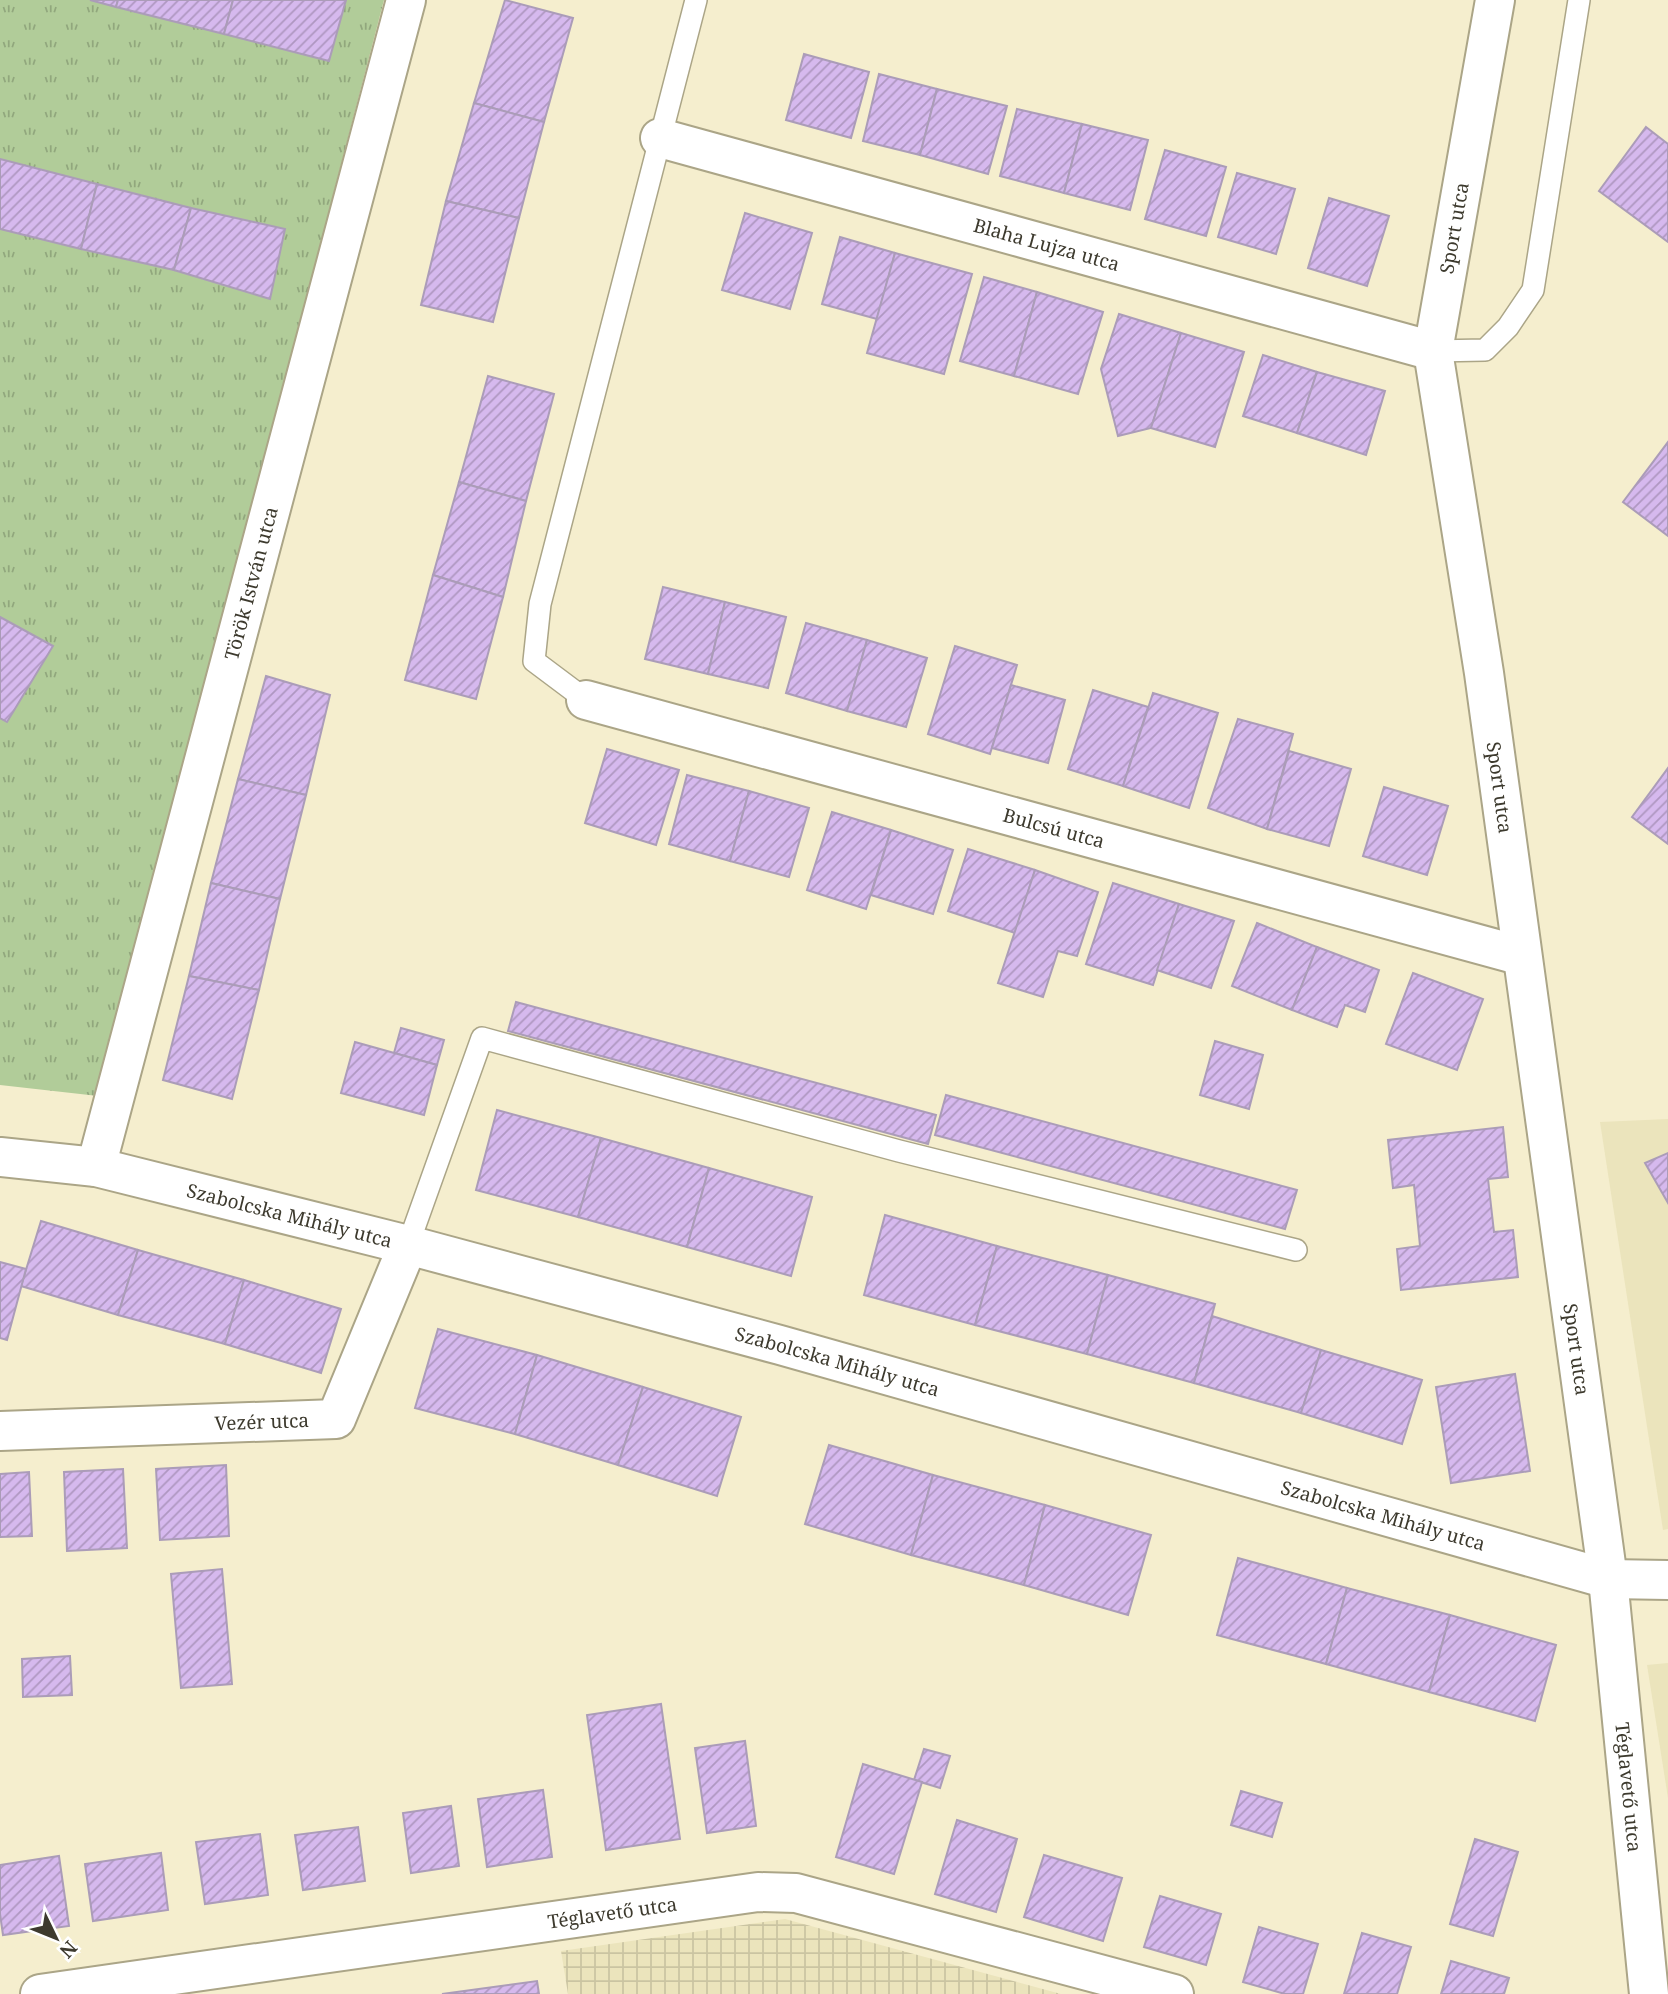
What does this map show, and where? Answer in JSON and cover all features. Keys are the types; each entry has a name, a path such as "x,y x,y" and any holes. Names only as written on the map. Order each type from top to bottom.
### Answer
{"street":[{"name":"Török István utca","path":"96,1167 406,0"},
{"name":"Sport utca","path":"1495,0 1433,351 1484,673 1608,1579"},
{"name":"Blaha Lujza utca","path":"660,138 1433,351"},
{"name":"Bulcsú utca","path":"586,699 1522,956"},
{"name":"Szabolcska Mihály utca","path":"0,1157 96,1167 408,1245 780,1345 1608,1579 1668,1580"},
{"name":"Vezér utca","path":"0,1431 336,1419 408,1245"},
{"name":"Téglavető utca","path":"1608,1579 1649,1994"},
{"name":"Téglavető utca","path":"40,1994 758,1892 796,1893 1174,1994"}],"lane":[{"path":"586,699 534,661 540,604 696,0"},
{"path":"1433,351 1485,350 1508,327 1533,290 1579,0"},
{"path":"408,1245 482,1038 899,1150 1296,1250"}],"shaded area":[{"path":"1668,1119 1668,1529 1663,1530 1600,1122"},
{"path":"1668,1663 1668,1798 1647,1665"},
{"path":"785,1919 1061,1994 568,1994 561,1951"}],"green space":[{"path":"0,0 384,0 98,1096 0,1085"}],"building":[{"path":"90,0 118,0 116,7"},
{"path":"118,0 233,0 224,34 116,7"},
{"path":"233,0 346,0 329,61 224,34"},
{"path":"505,0 573,18 544,122 474,103"},
{"path":"804,54 869,72 851,138 786,120"},
{"path":"879,74 937,89 920,155 863,141"},
{"path":"937,89 1007,106 988,174 920,155"},
{"path":"474,103 544,122 519,218 446,201"},
{"path":"1017,109 1082,124 1064,193 1000,176"},
{"path":"1082,124 1148,140 1130,210 1064,193"},
{"path":"1646,127 1668,144 1668,242 1599,191"},
{"path":"1165,150 1226,167 1206,236 1145,219"},
{"path":"0,159 97,184 81,249 0,229"},
{"path":"1237,173 1295,189 1276,254 1218,237"},
{"path":"97,184 191,208 174,270 81,249"},
{"path":"1329,198 1389,216 1367,286 1308,268"},
{"path":"446,201 519,218 493,322 421,305"},
{"path":"191,208 285,229 270,299 174,270"},
{"path":"745,213 812,233 790,309 722,290"},
{"path":"840,237 895,253 877,319 822,304"},
{"path":"895,253 972,274 944,374 867,353"},
{"path":"984,277 1037,292 1014,376 960,361"},
{"path":"1037,292 1103,312 1078,394 1014,376"},
{"path":"1119,314 1181,333 1151,428 1118,436 1101,369"},
{"path":"1181,333 1244,352 1215,447 1151,428"},
{"path":"1263,355 1317,372 1297,433 1243,416"},
{"path":"1317,372 1385,391 1366,455 1297,433"},
{"path":"488,376 554,394 526,501 459,482"},
{"path":"1668,442 1668,536 1623,502"},
{"path":"459,482 526,501 503,597 433,575"},
{"path":"433,575 503,597 476,699 405,680"},
{"path":"663,587 725,602 708,674 645,659"},
{"path":"725,602 786,617 768,688 708,674"},
{"path":"0,617 53,646 7,722 0,718"},
{"path":"806,623 867,640 847,711 786,693"},
{"path":"867,640 927,658 906,727 847,711"},
{"path":"955,646 1017,665 990,754 928,734"},
{"path":"266,676 330,695 306,795 238,779"},
{"path":"1011,685 1065,700 1048,763 992,748"},
{"path":"1093,690 1148,707 1123,786 1068,769"},
{"path":"1153,693 1218,713 1189,808 1123,786"},
{"path":"1238,719 1293,734 1267,829 1208,808"},
{"path":"607,749 679,770 656,845 585,823"},
{"path":"1289,751 1351,769 1329,846 1267,829"},
{"path":"1668,768 1668,844 1632,817"},
{"path":"687,775 749,791 730,861 669,844"},
{"path":"238,779 306,795 280,899 211,883"},
{"path":"1384,787 1448,806 1427,875 1363,856"},
{"path":"749,791 809,808 789,877 730,861"},
{"path":"832,812 891,830 866,909 807,890"},
{"path":"891,830 953,850 933,914 871,895"},
{"path":"968,849 1035,870 1015,933 948,911"},
{"path":"1035,870 1098,892 1077,956 1058,951 1043,997 998,983"},
{"path":"211,883 280,899 259,990 189,976"},
{"path":"1113,883 1179,904 1153,985 1086,964"},
{"path":"1179,904 1234,921 1211,988 1157,970"},
{"path":"1257,923 1317,947 1292,1010 1232,986"},
{"path":"1317,947 1379,970 1365,1012 1345,1005 1337,1027 1292,1010"},
{"path":"1413,973 1483,999 1457,1070 1386,1044"},
{"path":"189,976 259,990 232,1099 163,1080"},
{"path":"516,1002 936,1115 928,1144 508,1031"},
{"path":"401,1028 444,1040 437,1065 394,1053"},
{"path":"1215,1041 1263,1055 1249,1109 1200,1095"},
{"path":"355,1042 437,1065 424,1115 341,1093"},
{"path":"946,1095 1297,1190 1285,1229 935,1135"},
{"path":"497,1110 601,1138 578,1217 476,1190"},
{"path":"1503,1127 1508,1177 1488,1179 1494,1232 1513,1230 1518,1277 1401,1290 1397,1249 1420,1246 1414,1185 1393,1188 1388,1140"},
{"path":"601,1138 709,1168 687,1247 578,1217"},
{"path":"1668,1153 1668,1203 1645,1163"},
{"path":"709,1168 812,1197 791,1276 687,1247"},
{"path":"885,1215 997,1246 975,1325 864,1295"},
{"path":"41,1221 138,1250 118,1315 21,1286"},
{"path":"997,1246 1108,1275 1087,1354 975,1325"},
{"path":"138,1250 244,1280 225,1344 118,1315"},
{"path":"0,1262 26,1269 7,1340 0,1338"},
{"path":"1108,1275 1215,1304 1194,1383 1087,1354"},
{"path":"244,1280 341,1309 321,1373 225,1344"},
{"path":"1212,1316 1321,1350 1301,1413 1194,1383"},
{"path":"438,1329 537,1355 515,1434 415,1408"},
{"path":"1321,1350 1422,1380 1402,1444 1301,1413"},
{"path":"537,1355 643,1387 618,1465 515,1434"},
{"path":"1515,1374 1530,1471 1451,1483 1436,1387"},
{"path":"643,1387 741,1417 717,1496 618,1465"},
{"path":"829,1445 933,1475 911,1555 805,1524"},
{"path":"226,1465 229,1536 160,1540 156,1469"},
{"path":"123,1469 127,1548 67,1551 64,1472"},
{"path":"29,1472 32,1536 0,1537 0,1474"},
{"path":"933,1475 1045,1505 1024,1585 911,1555"},
{"path":"1045,1505 1151,1535 1128,1615 1024,1585"},
{"path":"1238,1558 1347,1588 1326,1664 1217,1635"},
{"path":"222,1569 232,1684 181,1688 171,1574"},
{"path":"1347,1588 1450,1615 1429,1692 1326,1664"},
{"path":"1450,1615 1556,1645 1535,1721 1429,1692"},
{"path":"70,1656 72,1695 23,1697 22,1659"},
{"path":"661,1704 680,1839 606,1850 587,1715"},
{"path":"745,1741 756,1826 707,1833 695,1748"},
{"path":"924,1749 950,1756 940,1788 914,1780"},
{"path":"863,1764 922,1782 894,1874 836,1857"},
{"path":"543,1790 552,1857 487,1867 478,1799"},
{"path":"1241,1791 1282,1803 1272,1837 1231,1825"},
{"path":"451,1806 459,1866 411,1873 403,1813"},
{"path":"957,1820 1017,1839 996,1912 935,1894"},
{"path":"358,1827 365,1881 303,1890 295,1835"},
{"path":"260,1834 268,1895 205,1904 196,1842"},
{"path":"1475,1839 1518,1852 1493,1936 1450,1924"},
{"path":"161,1853 168,1910 93,1921 85,1864"},
{"path":"1044,1855 1122,1878 1103,1941 1024,1917"},
{"path":"59,1856 69,1926 3,1935 0,1865"},
{"path":"1160,1896 1221,1914 1206,1965 1144,1947"},
{"path":"1259,1927 1318,1944 1303,1994 1285,1994 1243,1982"},
{"path":"1362,1933 1411,1947 1397,1994 1344,1994"},
{"path":"1451,1961 1509,1978 1504,1994 1441,1994"},
{"path":"537,1981 539,1994 442,1994"}]}
